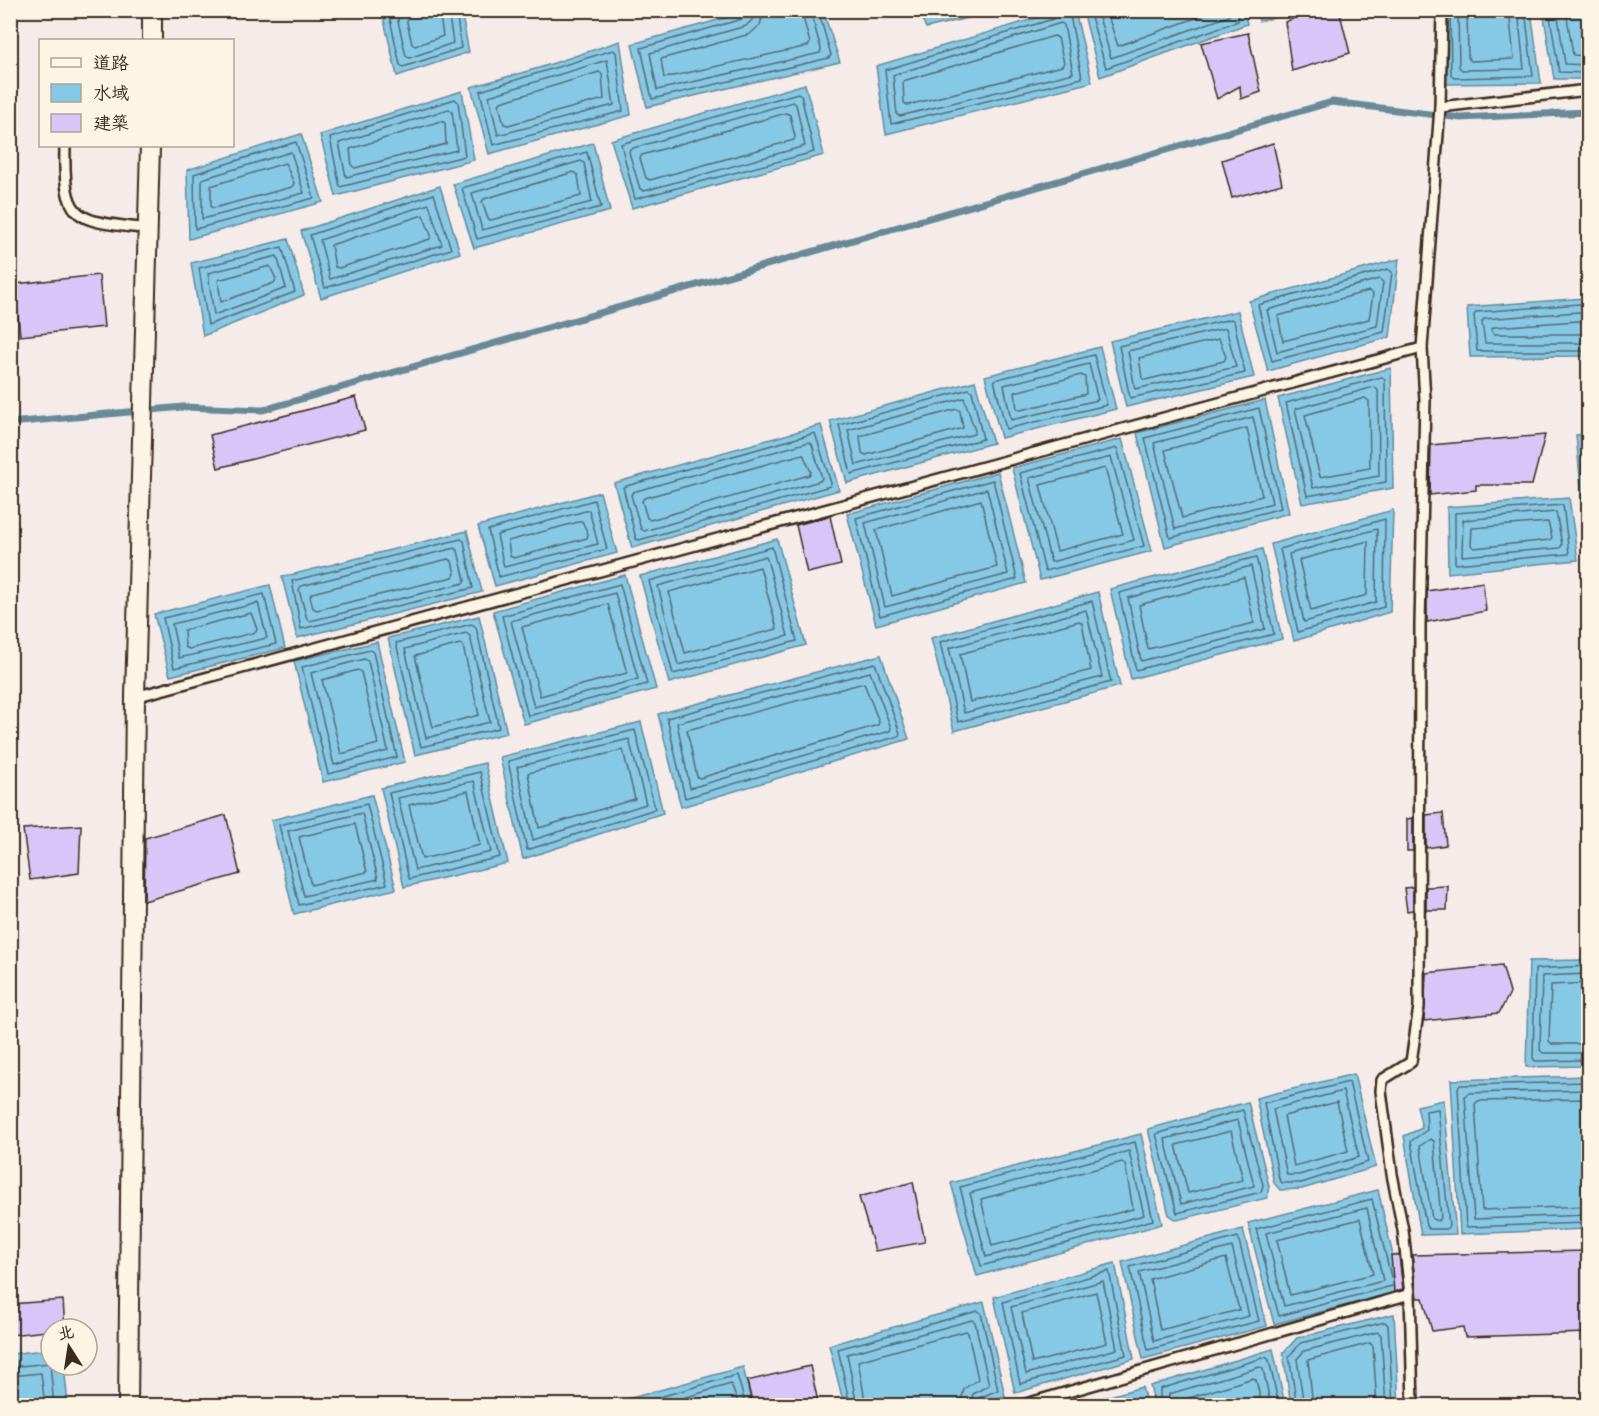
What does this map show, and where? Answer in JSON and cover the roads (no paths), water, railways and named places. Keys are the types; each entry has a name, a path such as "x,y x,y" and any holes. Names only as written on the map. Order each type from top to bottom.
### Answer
{"street":[{"path":"152,10 152,39"},
{"path":"128,1406 135,697 150,147"}],"lane":[{"path":"1413,1406 1410,1294 1403,1230 1392,1174 1381,1091 1382,1080 1411,1062 1419,1007 1420,625 1425,400 1422,348 1440,107 1442,10"},
{"path":"1440,107 1588,90"},
{"path":"64,147 65,191 73,208 89,222 149,229"},
{"path":"135,697 1422,348"},
{"path":"1018,1406 1410,1294"}],"water":[{"path":"919,10 996,11 926,28"},
{"path":"1256,10 1308,11 1259,21"},
{"path":"388,11 461,11 469,52 397,76 383,16"},
{"path":"750,11 823,11 840,62 647,107 632,44"},
{"path":"1060,11 1075,11 1092,82 886,134 876,66"},
{"path":"1083,11 1244,11 1247,24 1100,77"},
{"path":"1444,11 1531,11 1541,83 1446,84"},
{"path":"1543,11 1588,11 1588,79 1554,79"},
{"path":"620,41 631,115 489,154 471,87 539,68"},
{"path":"805,84 824,155 632,208 611,140"},
{"path":"462,91 474,160 336,196 320,135"},
{"path":"301,134 323,202 189,239 187,170"},
{"path":"593,143 610,211 474,248 453,184"},
{"path":"440,186 460,253 321,298 301,231"},
{"path":"288,239 304,295 203,336 191,263"},
{"path":"1399,259 1390,337 1268,371 1249,301"},
{"path":"1585,298 1588,356 1470,357 1467,307"},
{"path":"1238,311 1254,377 1126,407 1110,341"},
{"path":"1100,347 1116,409 1001,438 985,376"},
{"path":"1391,368 1393,488 1302,504 1278,398"},
{"path":"975,381 993,443 847,483 830,421"},
{"path":"1265,400 1289,513 1165,547 1137,433"},
{"path":"821,425 839,490 632,548 614,483"},
{"path":"1588,434 1588,561 1576,435"},
{"path":"1122,439 1152,551 1040,580 1012,468"},
{"path":"998,472 1026,583 876,625 847,514"},
{"path":"600,492 617,553 495,586 478,526"},
{"path":"1569,498 1578,560 1448,573 1447,507"},
{"path":"1393,510 1390,612 1294,641 1271,544"},
{"path":"467,531 482,592 297,638 282,577"},
{"path":"777,539 806,645 669,683 640,576"},
{"path":"1262,549 1282,639 1131,679 1110,589"},
{"path":"625,575 656,689 524,724 493,611"},
{"path":"270,585 285,648 170,676 154,614"},
{"path":"1098,592 1120,686 954,731 931,638"},
{"path":"479,616 507,733 415,755 388,638"},
{"path":"377,642 405,762 323,782 294,661"},
{"path":"881,655 909,739 681,807 658,714"},
{"path":"641,722 663,813 523,859 500,757"},
{"path":"485,763 508,863 404,887 381,788"},
{"path":"372,795 396,889 294,914 271,820"},
{"path":"1588,960 1588,1066 1526,1067 1529,961"},
{"path":"1354,1074 1376,1167 1302,1189 1280,1190 1274,1183 1256,1098"},
{"path":"1588,1076 1588,1229 1460,1234 1451,1080"},
{"path":"1444,1100 1456,1234 1421,1235 1404,1136 1422,1128 1417,1106"},
{"path":"1248,1102 1269,1186 1267,1198 1177,1220 1169,1215 1148,1129"},
{"path":"1141,1134 1162,1224 977,1276 951,1183"},
{"path":"1378,1190 1401,1291 1274,1324 1248,1223"},
{"path":"1243,1229 1267,1326 1143,1359 1122,1262"},
{"path":"1115,1263 1134,1359 1015,1393 994,1297"},
{"path":"984,1302 1005,1396 972,1405 867,1406 856,1403 844,1405 829,1345"},
{"path":"1394,1314 1399,1405 1291,1405 1283,1353 1297,1338"},
{"path":"1273,1349 1285,1405 1155,1405 1150,1386"},
{"path":"39,1350 39,1377 65,1377 68,1404 78,1405 11,1405 11,1354"},
{"path":"743,1367 752,1405 606,1405"},
{"path":"1142,1387 1147,1405 1078,1405"}],"waterway":[{"path":"10,423 183,407 263,410 1332,102 1461,118 1588,112"}]}
